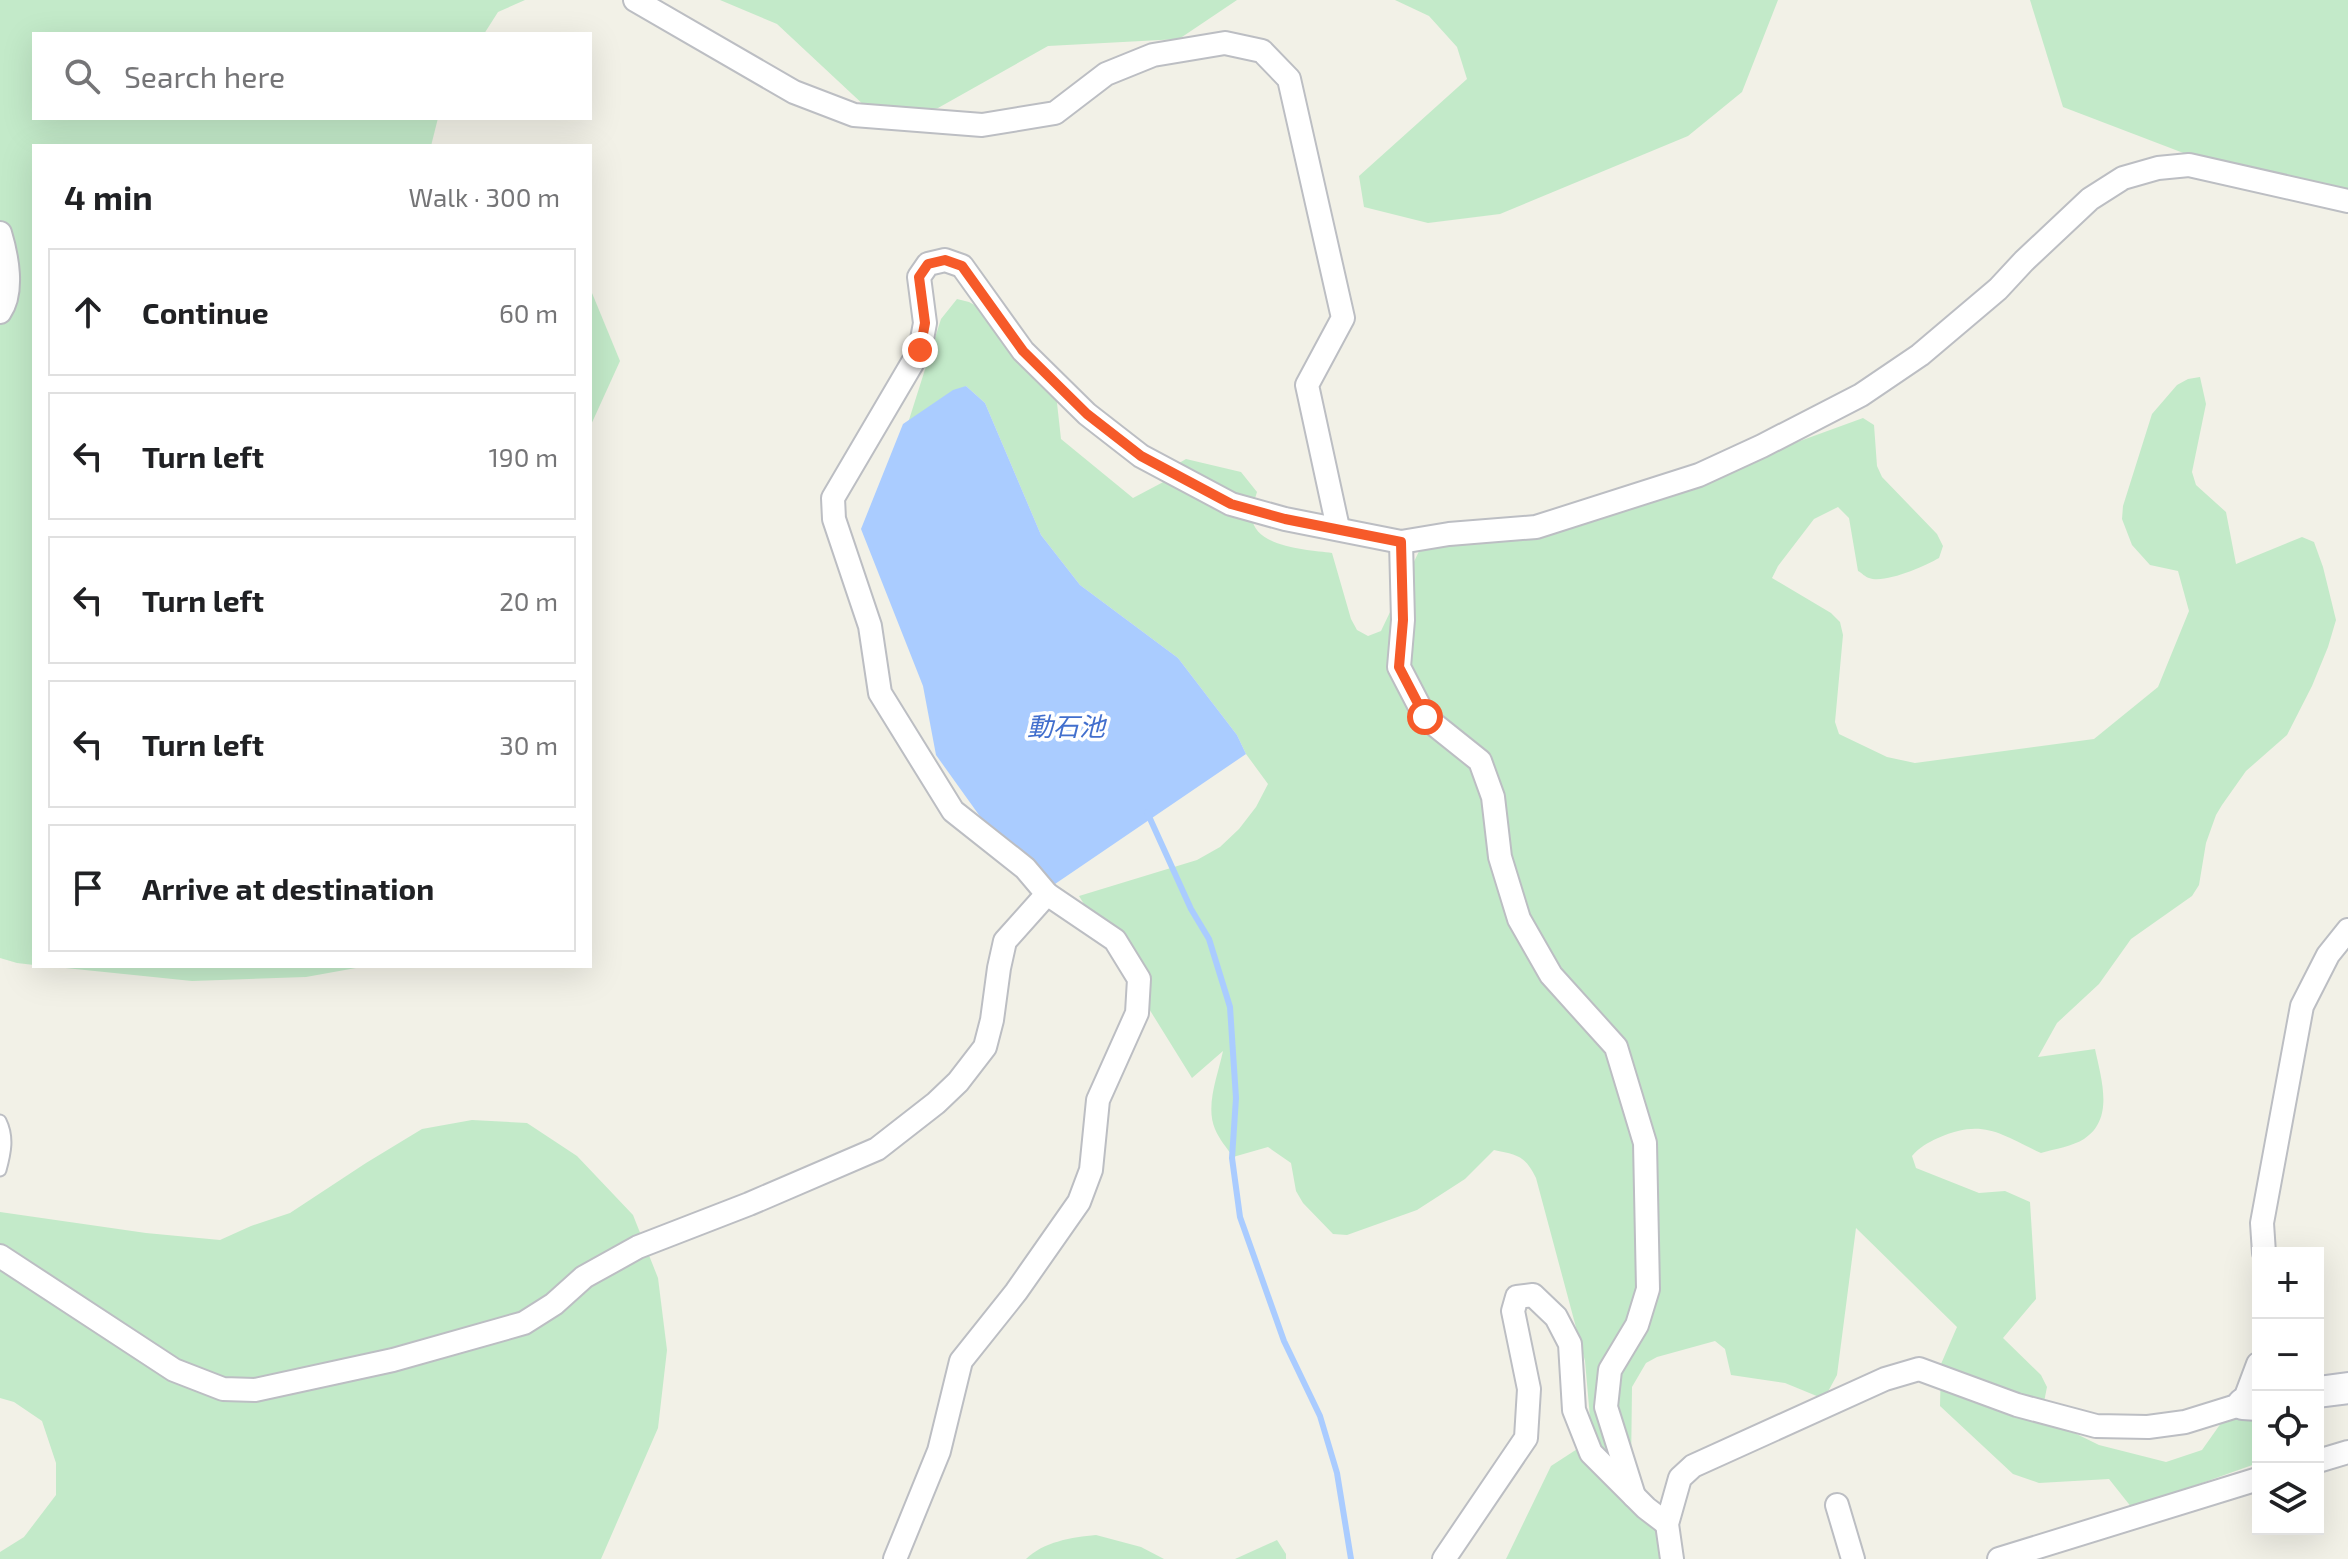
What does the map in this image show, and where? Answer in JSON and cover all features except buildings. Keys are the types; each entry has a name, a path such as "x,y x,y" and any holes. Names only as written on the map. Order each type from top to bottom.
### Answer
{"street":[{"path":"635,0 794,92 854,115 982,125 1055,113 1106,74 1153,55 1225,43 1262,51 1289,79 1343,318 1307,385 1338,528"},
{"path":"895,1559 939,1451 961,1361 1016,1292 1079,1202 1091,1170 1098,1100 1137,1013 1139,979 1115,940 1047,894 1025,868 953,811 880,693 870,626 834,519 833,498 920,350 925,323 919,277 928,264 945,260 962,266 1023,351 1087,414 1141,456 1231,504 1285,519 1401,542 1449,534 1536,527 1699,475 1762,446 1861,395 1920,355 1989,297 2090,199 2123,178 2158,168 2189,165 2348,201"},
{"path":"0,233 8,287 0,312"},
{"path":"1401,542 1403,620 1399,667 1425,717 1480,761 1493,797 1500,857 1519,919 1551,975 1616,1047 1645,1143 1648,1289 1637,1325 1610,1370 1606,1407 1634,1496"},
{"path":"0,1256 174,1370 223,1389 255,1390 393,1360 524,1323 554,1304 584,1277 638,1247 877,1149 936,1103 958,1082 985,1047 1005,941 1047,894"},
{"path":"2264,1247 2262,1223 2302,1006 2328,955 2348,930"},
{"path":"1444,1559 1526,1438 1529,1389 1513,1311 1517,1297 1533,1295 1556,1317 1570,1344 1574,1410 1591,1453 1667,1524"},
{"path":"1672,1559 1667,1524 1680,1478 1693,1466 1885,1379 1919,1369 2017,1405 2096,1426 2148,1427 2185,1422 2250,1405"},
{"path":"2324,1391 2348,1388"},
{"path":"2324,1459 2348,1452"},
{"path":"1999,1559 2252,1481"},
{"path":"1837,1505 1853,1559"}],"lane":[{"path":"0,1121 5,1131 6,1151 0,1170"}],"green space":[{"path":"0,0 525,0 498,12 485,32 32,32 32,120 438,120 432,144 32,144 32,965 0,958"},
{"path":"720,0 1237,0 1179,39 1048,46 938,108 882,122 777,24"},
{"path":"1395,0 1778,0 1742,92 1688,136 1500,214 1428,223 1364,207 1359,176 1467,79 1457,47 1429,16"},
{"path":"2030,0 2348,0 2348,195 2207,162 2063,107"},
{"path":"592,293 620,361 592,423"},
{"path":"957,299 991,314 1056,394 1061,439 1133,498 1169,479 1174,466 1186,459 1241,472 1257,492 1252,514 1255,527 1262,535 1284,546 1332,553 1351,619 1357,630 1368,636 1381,631 1421,547 1576,523 1863,418 1874,425 1877,466 1882,477 1937,534 1943,546 1939,558 1885,579 1868,577 1858,571 1849,518 1838,507 1814,519 1772,578 1831,613 1840,622 1843,635 1835,722 1839,734 1887,757 1915,763 2094,739 2158,687 2189,611 2178,571 2150,565 2132,545 2122,519 2123,506 2152,414 2177,385 2200,377 2206,404 2192,472 2196,485 2226,512 2236,564 2302,537 2314,542 2336,620 2328,647 2287,735 2246,771 2216,815 2206,843 2199,885 2192,896 2131,939 2099,984 2057,1023 2038,1057 2095,1049 2103,1109 2094,1131 2075,1144 2041,1153 1991,1131 1967,1129 1934,1140 1912,1156 1916,1168 1979,1193 2005,1191 2030,1202 2036,1299 2003,1338 2041,1375 2047,1387 2042,1412 2050,1421 2099,1445 2166,1462 2202,1450 2226,1416 2252,1420 2252,1465 2132,1508 2109,1479 2039,1483 2013,1474 1940,1406 1941,1364 1957,1327 1856,1228 1837,1375 1824,1399 1785,1383 1731,1375 1725,1349 1715,1341 1646,1363 1632,1387 1631,1470 1674,1559 1506,1559 1551,1466 1588,1442 1591,1429 1585,1361 1536,1178 1520,1157 1494,1150 1465,1179 1417,1210 1347,1235 1333,1234 1303,1203 1296,1191 1291,1163 1268,1147 1233,1157 1221,1140 1211,1110 1223,1051 1192,1078 1079,896 1197,860 1220,847 1256,807 1268,784 1246,754 1237,735 1178,658 1080,585 1041,535 985,403 966,386 908,423 941,319"},
{"path":"65,968 356,968 306,977 192,981"},
{"path":"472,1120 527,1123 577,1156 633,1215 658,1278 667,1350 658,1428 601,1559 0,1559 0,1552 24,1537 56,1495 56,1463 42,1421 14,1402 0,1398 0,1212 220,1240 290,1213 422,1129"},
{"path":"1096,1535 1141,1547 1164,1559 1026,1559 1049,1544"},
{"path":"1277,1540 1286,1559 1235,1559"}],"water":[{"name":"動石池","path":"966,386 985,403 1041,535 1080,585 1178,658 1237,735 1246,754 1055,884 984,822 936,755 923,686 861,529 903,424 953,390"}],"waterway":[{"path":"1147,812 1191,909 1209,939 1230,1007 1236,1098 1232,1158 1240,1217 1284,1341 1320,1416 1337,1473 1351,1559"}],"route":[{"path":"920,350 925,323 919,277 928,264 945,260 962,266 1023,351 1087,414 1141,456 1231,504 1285,519 1401,542 1403,620 1399,667 1425,717"}]}
